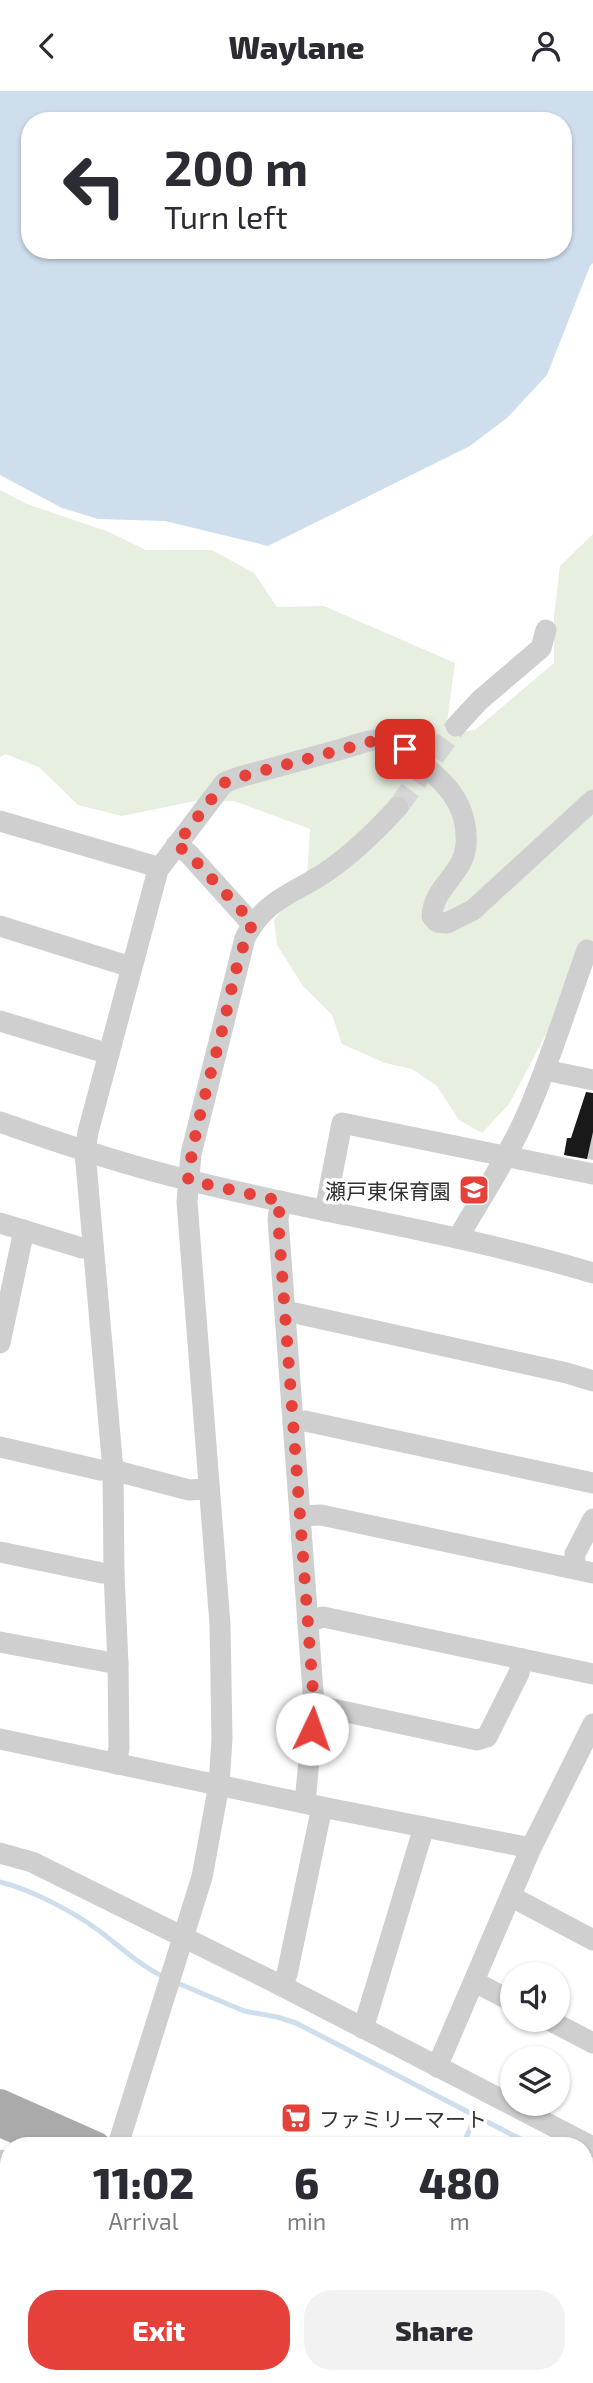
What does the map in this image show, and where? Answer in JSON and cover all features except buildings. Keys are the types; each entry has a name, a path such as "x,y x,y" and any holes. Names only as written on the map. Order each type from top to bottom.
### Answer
{"main road":[{"path":"0,2102 79,2137"},
{"path":"0,2124 30,2137"}],"street":[{"path":"456,726 480,700 541,648 546,630"},
{"path":"116,1764 118,1664 113,1470 85,1152 158,870 224,783 377,740 405,749 452,790 460,809 466,833 466,848 461,865 436,896 432,908 432,916 437,922 447,923 473,910 593,800"},
{"path":"121,2137 202,1877 219,1785 222,1739 220,1624 187,1202 191,1154 242,952 253,923 273,902 326,872 367,841 398,807"},
{"path":"0,821 151,865 158,870"},
{"path":"176,845 188,853 253,923"},
{"path":"0,926 131,967"},
{"path":"458,1238 506,1157 545,1070 587,950"},
{"path":"0,1021 109,1054"},
{"path":"545,1070 593,1080"},
{"path":"0,1122 85,1152 188,1180 458,1238 540,1257 593,1273"},
{"path":"325,1211 342,1123 593,1174"},
{"path":"281,1201 278,1219 314,1705 313,1805 287,1974 282,1986"},
{"path":"0,1223 82,1248 93,1247"},
{"path":"0,1343 24,1230"},
{"path":"285,1314 295,1313 593,1381"},
{"path":"293,1423 305,1420 593,1483"},
{"path":"0,1447 100,1470 113,1470 189,1490 208,1489"},
{"path":"300,1516 321,1515 584,1571"},
{"path":"584,1571 575,1554 593,1519"},
{"path":"0,1552 102,1573 114,1573"},
{"path":"308,1622 323,1618 593,1674"},
{"path":"0,1642 118,1664"},
{"path":"314,1705 477,1740 487,1737 519,1673 522,1660"},
{"path":"437,2067 531,1848 593,1724"},
{"path":"0,1739 531,1848"},
{"path":"362,2028 424,1827"},
{"path":"0,1853 32,1862 282,1986 574,2137"},
{"path":"512,1897 592,1938"},
{"path":"475,1982 500,1995"},
{"path":"570,2031 593,2043"}],"shaded area":[{"path":"0,490 27,504 109,532 146,550 212,550 254,573 277,607 324,606 455,663 447,723 458,732 475,730 554,663 554,616 560,566 593,534 593,941 577,958 570,989 509,1104 482,1133 459,1120 437,1086 412,1069 385,1063 342,1044 332,1015 303,986 277,945 274,920 307,880 310,829 234,801 195,801 122,816 78,805 39,767 5,754 0,757"}],"water":[{"path":"0,91 593,91 593,263 547,375 507,418 470,446 268,546 165,521 98,519 62,508 0,475"}],"waterway":[{"path":"0,1882 38,1896 76,1916 139,1962 166,1978"},
{"path":"175,1982 244,2011 296,2023 517,2137"},
{"path":"466,2137 475,2117"}],"tunnel":[{"path":"398,807 456,726"}],"place":[{"name":"瀬戸東保育園","path":"474,1190"},
{"name":"ファミリーマート","path":"296,2118"}],"route":[{"path":"312,1729 314,1705 278,1219 281,1201 188,1180 191,1154 245,939 253,923 188,853 176,845 224,783 377,740 405,749"}]}
